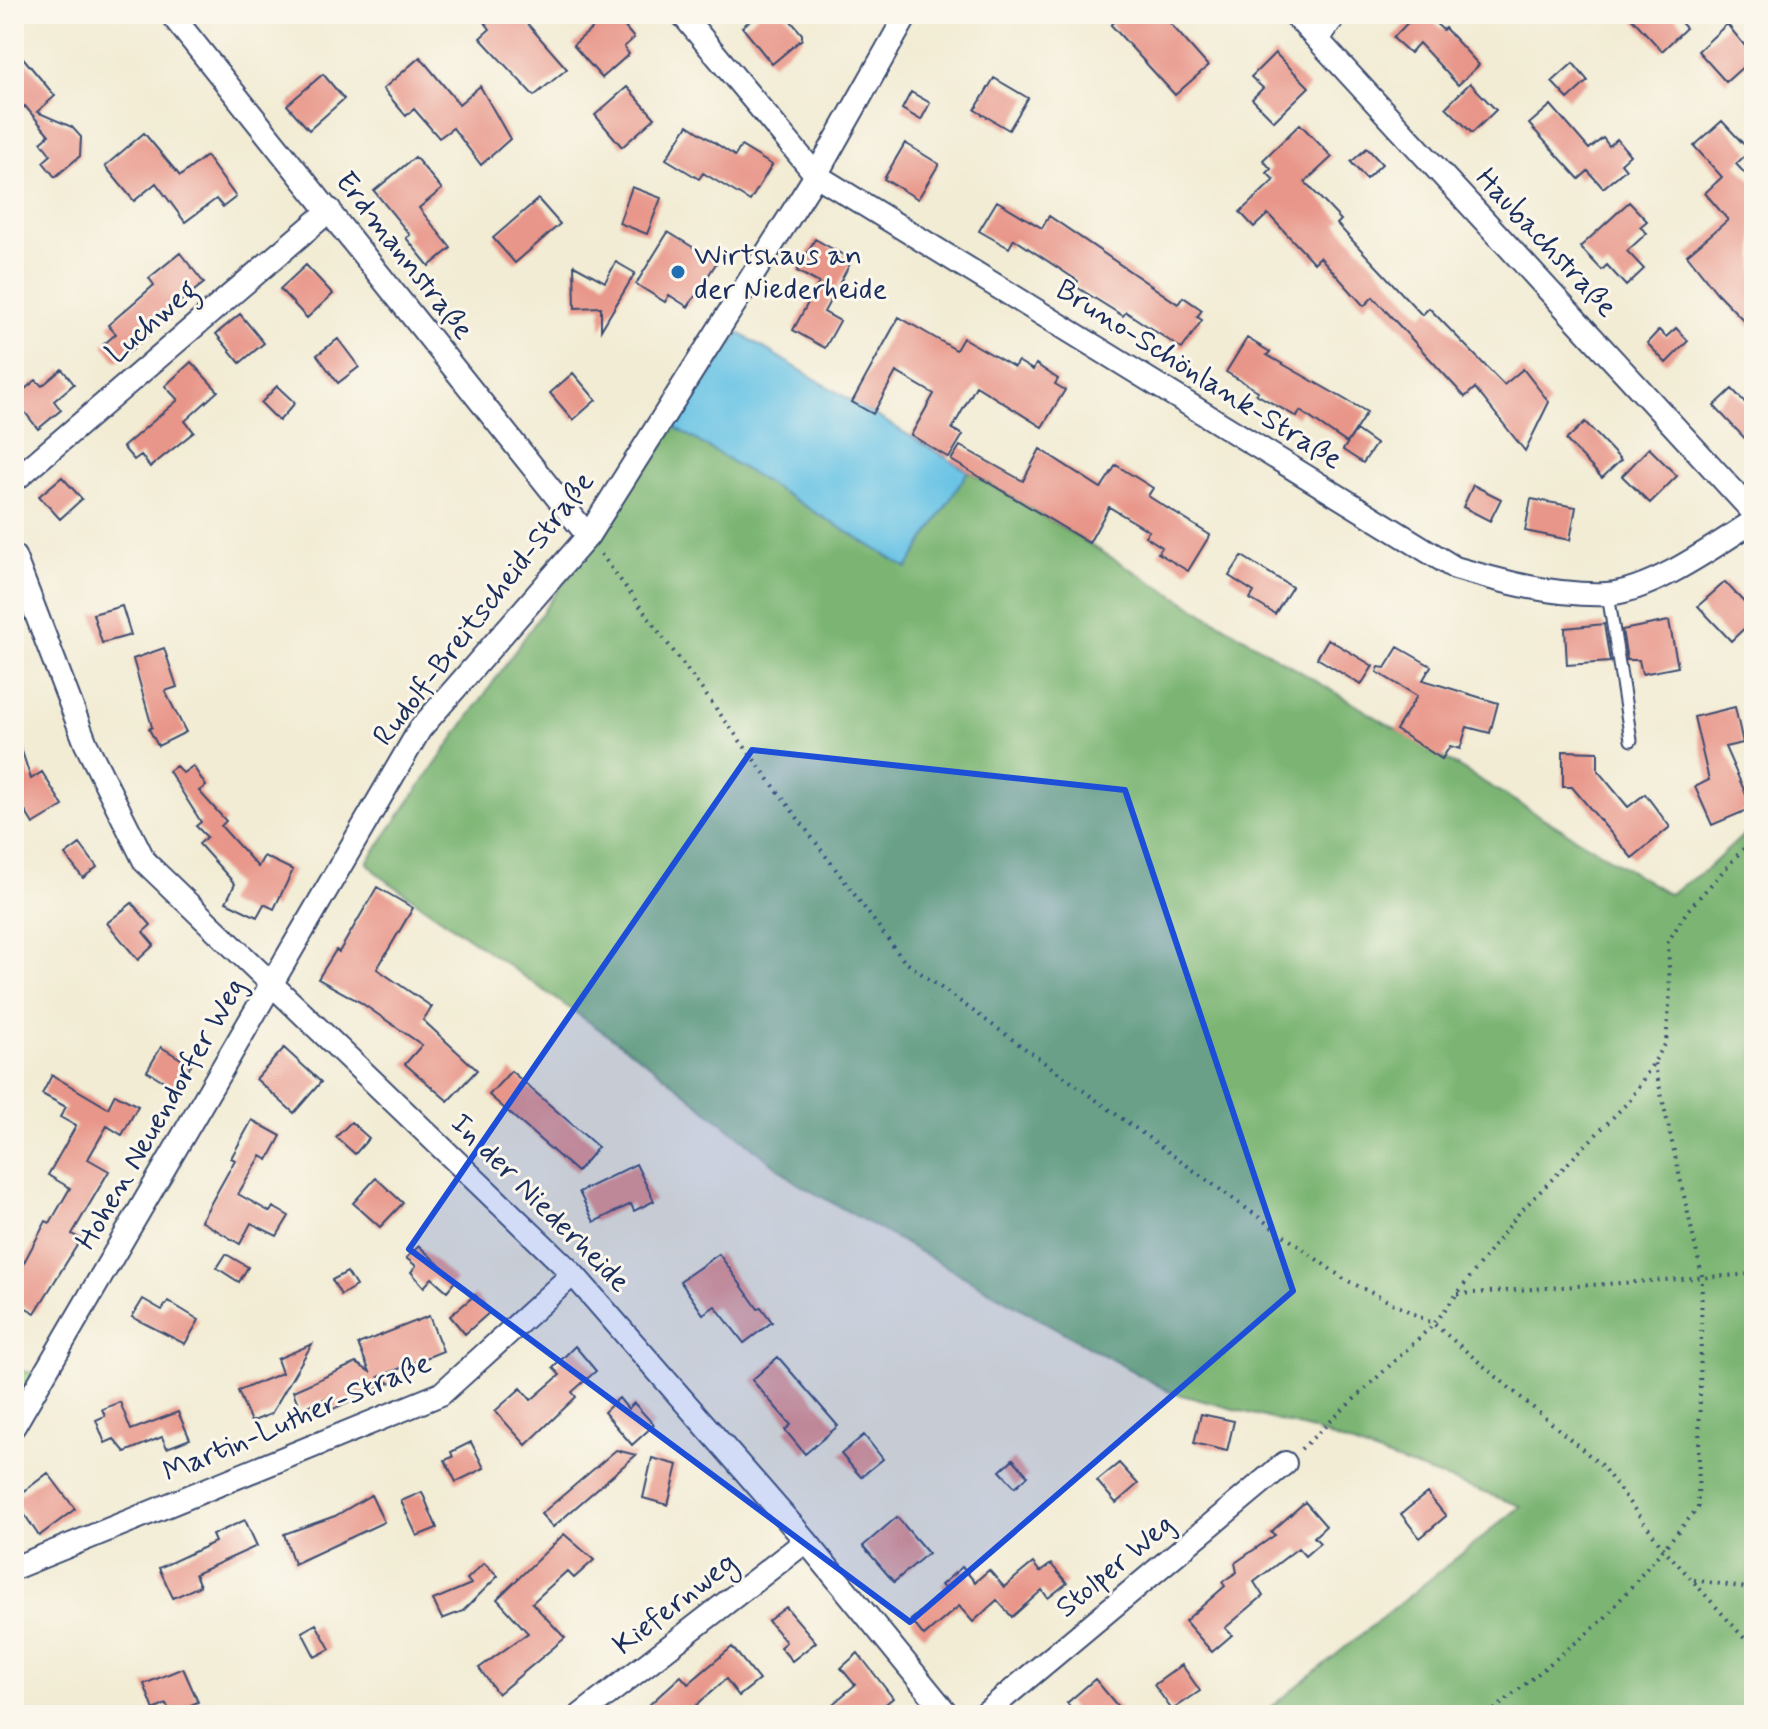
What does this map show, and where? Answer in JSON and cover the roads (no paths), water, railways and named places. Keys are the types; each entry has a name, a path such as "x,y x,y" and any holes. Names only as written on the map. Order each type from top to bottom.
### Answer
{"street":[{"name":"Erdmannstraße","path":"171,14 588,536"},
{"name":"Bruno-Schönlank-Straße","path":"682,14 816,175 1455,568 1529,589 1608,594 1684,565 1754,521"},
{"name":"Rudolf-Breitscheid-Straße","path":"359,832 420,729 588,536 816,175 907,14"},
{"name":"Haubachstraße","path":"1294,14 1754,513"},
{"path":"1318,39 1336,14"},
{"name":"Luchweg","path":"14,481 330,210"},
{"name":"In der Niederheide","path":"14,556 86,744 145,862 573,1274 806,1541 948,1715"},
{"name":"Hohen Neuendorfer Weg","path":"14,1426 359,832"},
{"name":"Martin-Luther-Straße","path":"14,1568 441,1394 573,1274"},
{"name":"Stolper Weg","path":"983,1715 1285,1463"},
{"name":"Kiefernweg","path":"581,1715 806,1541"}],"lane":[{"path":"1608,594 1631,740"}],"water":[{"path":"739,333 968,471 907,568 673,426"}],"place":[{"name":"Wirtshaus an der Niederheide","path":"678,272"}]}
